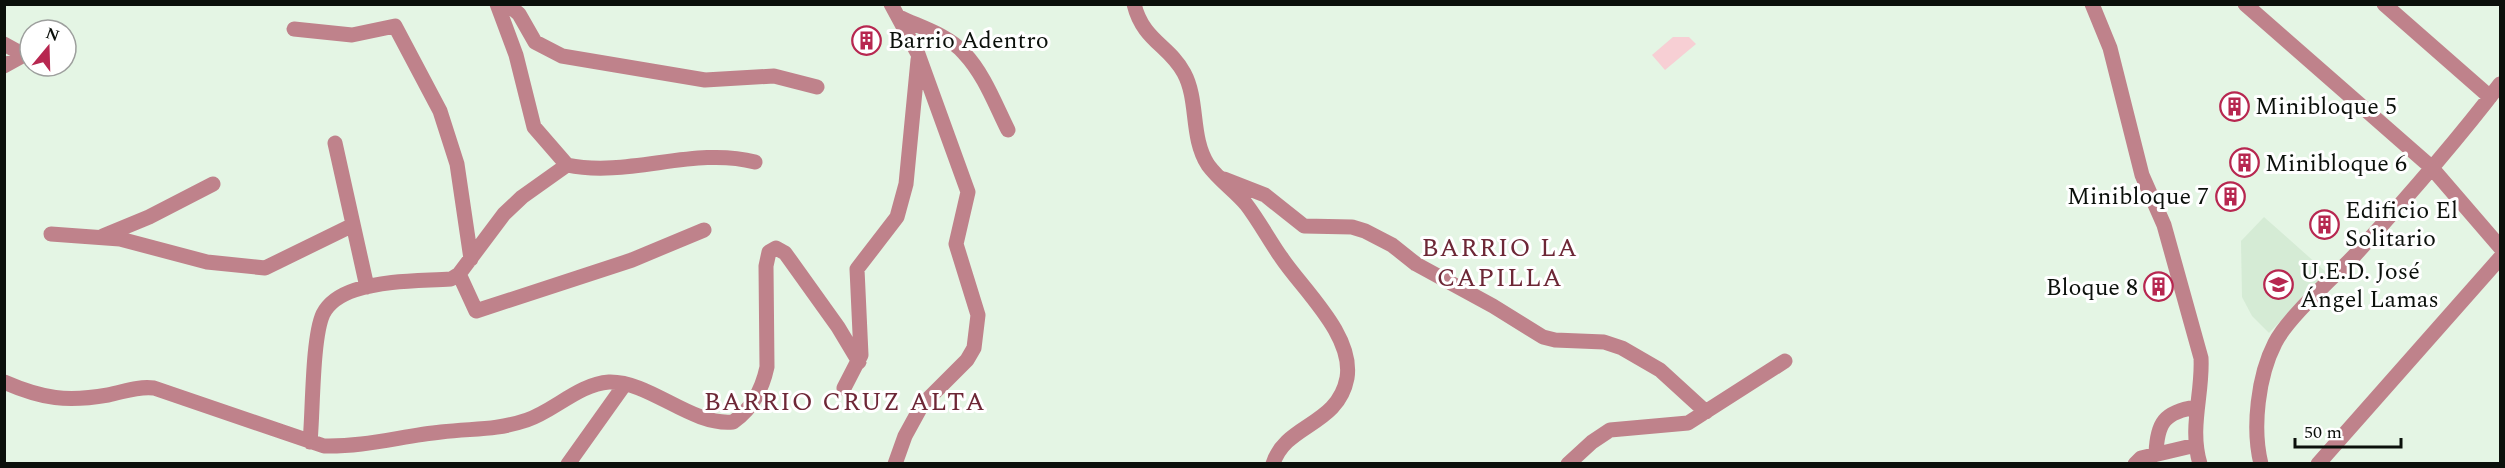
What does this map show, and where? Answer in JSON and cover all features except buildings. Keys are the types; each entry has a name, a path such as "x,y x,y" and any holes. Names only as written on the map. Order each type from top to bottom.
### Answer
{"street":[{"path":"497,4 516,55 534,127 567,165 591,170 716,158 739,158 755,162"},
{"path":"507,4 519,14 535,42 562,56 705,80 774,76 817,87"},
{"path":"1134,4 1143,29 1184,73 1200,149 1219,177 1246,204 1282,258 1336,331 1348,360 1348,374 1340,400 1322,418 1284,444 1276,453 1273,464"},
{"path":"2092,4 2110,48 2142,175 2164,225 2194,329 2202,372 2196,407 2196,445 2200,464"},
{"path":"2245,4 2431,167 2500,247"},
{"path":"2384,4 2490,98"},
{"path":"895,11 918,54 968,192 956,244 978,315 978,333 974,348 966,360 922,405 904,436 895,464"},
{"path":"895,11 963,51 977,70 1008,130"},
{"path":"294,29 352,35 395,26 440,111 457,164 471,259"},
{"path":"4,44 24,55 4,66"},
{"path":"844,388 859,362 862,338 857,269 897,217 902,203 912,140 918,54"},
{"path":"2261,464 2257,439 2257,406 2268,360 2280,334 2356,254 2500,84"},
{"path":"336,143 367,287"},
{"path":"310,442 317,340 323,314 338,298 367,287 451,279 459,274 504,214 522,197 567,165"},
{"path":"1219,177 1265,195 1304,226 1352,227 1365,231 1392,245 1416,264 1493,306 1543,337 1555,340 1604,342 1622,348 1660,370 1706,412"},
{"path":"100,238 149,217 213,184"},
{"path":"51,234 120,239 207,262 265,268 353,225"},
{"path":"459,274 476,311 632,260 704,230"},
{"path":"4,382 37,396 56,399 110,395 144,387 154,388 310,442 342,446 442,432 482,431 530,419 592,386 606,382 625,384 722,423 733,422 742,416 757,397 767,367 766,266 770,252 776,248 785,254 838,327 859,362"},
{"path":"2318,464 2500,258"},
{"path":"1568,464 1592,442 1610,430 1688,423 1785,361"},
{"path":"568,464 625,384"},
{"path":"2156,454 2157,435 2164,420 2173,413 2196,407"},
{"path":"2135,464 2141,458 2196,445"}],"shaded area":[{"path":"1673,37 1689,37 1696,44 1665,70 1652,55"},
{"name":"U.E.D. José Ángel Lamas","path":"2264,217 2327,273 2269,333 2252,316 2242,297 2241,241"}],"place":[{"name":"Barrio Adentro","path":"867,40"},
{"name":"Minibloque 5","path":"2234,106"},
{"name":"Minibloque 6","path":"2244,163"},
{"name":"Minibloque 7","path":"2230,196"},
{"name":"Edificio El Solitario","path":"2324,224"},
{"name":"U.E.D. José Ángel Lamas","path":"2279,285"},
{"name":"Bloque 8","path":"2159,287"}],"district":[{"name":"BARRIO LA CAPILLA","path":"1500,262"},
{"name":"BARRIO CRUZ ALTA","path":"845,401"}]}
